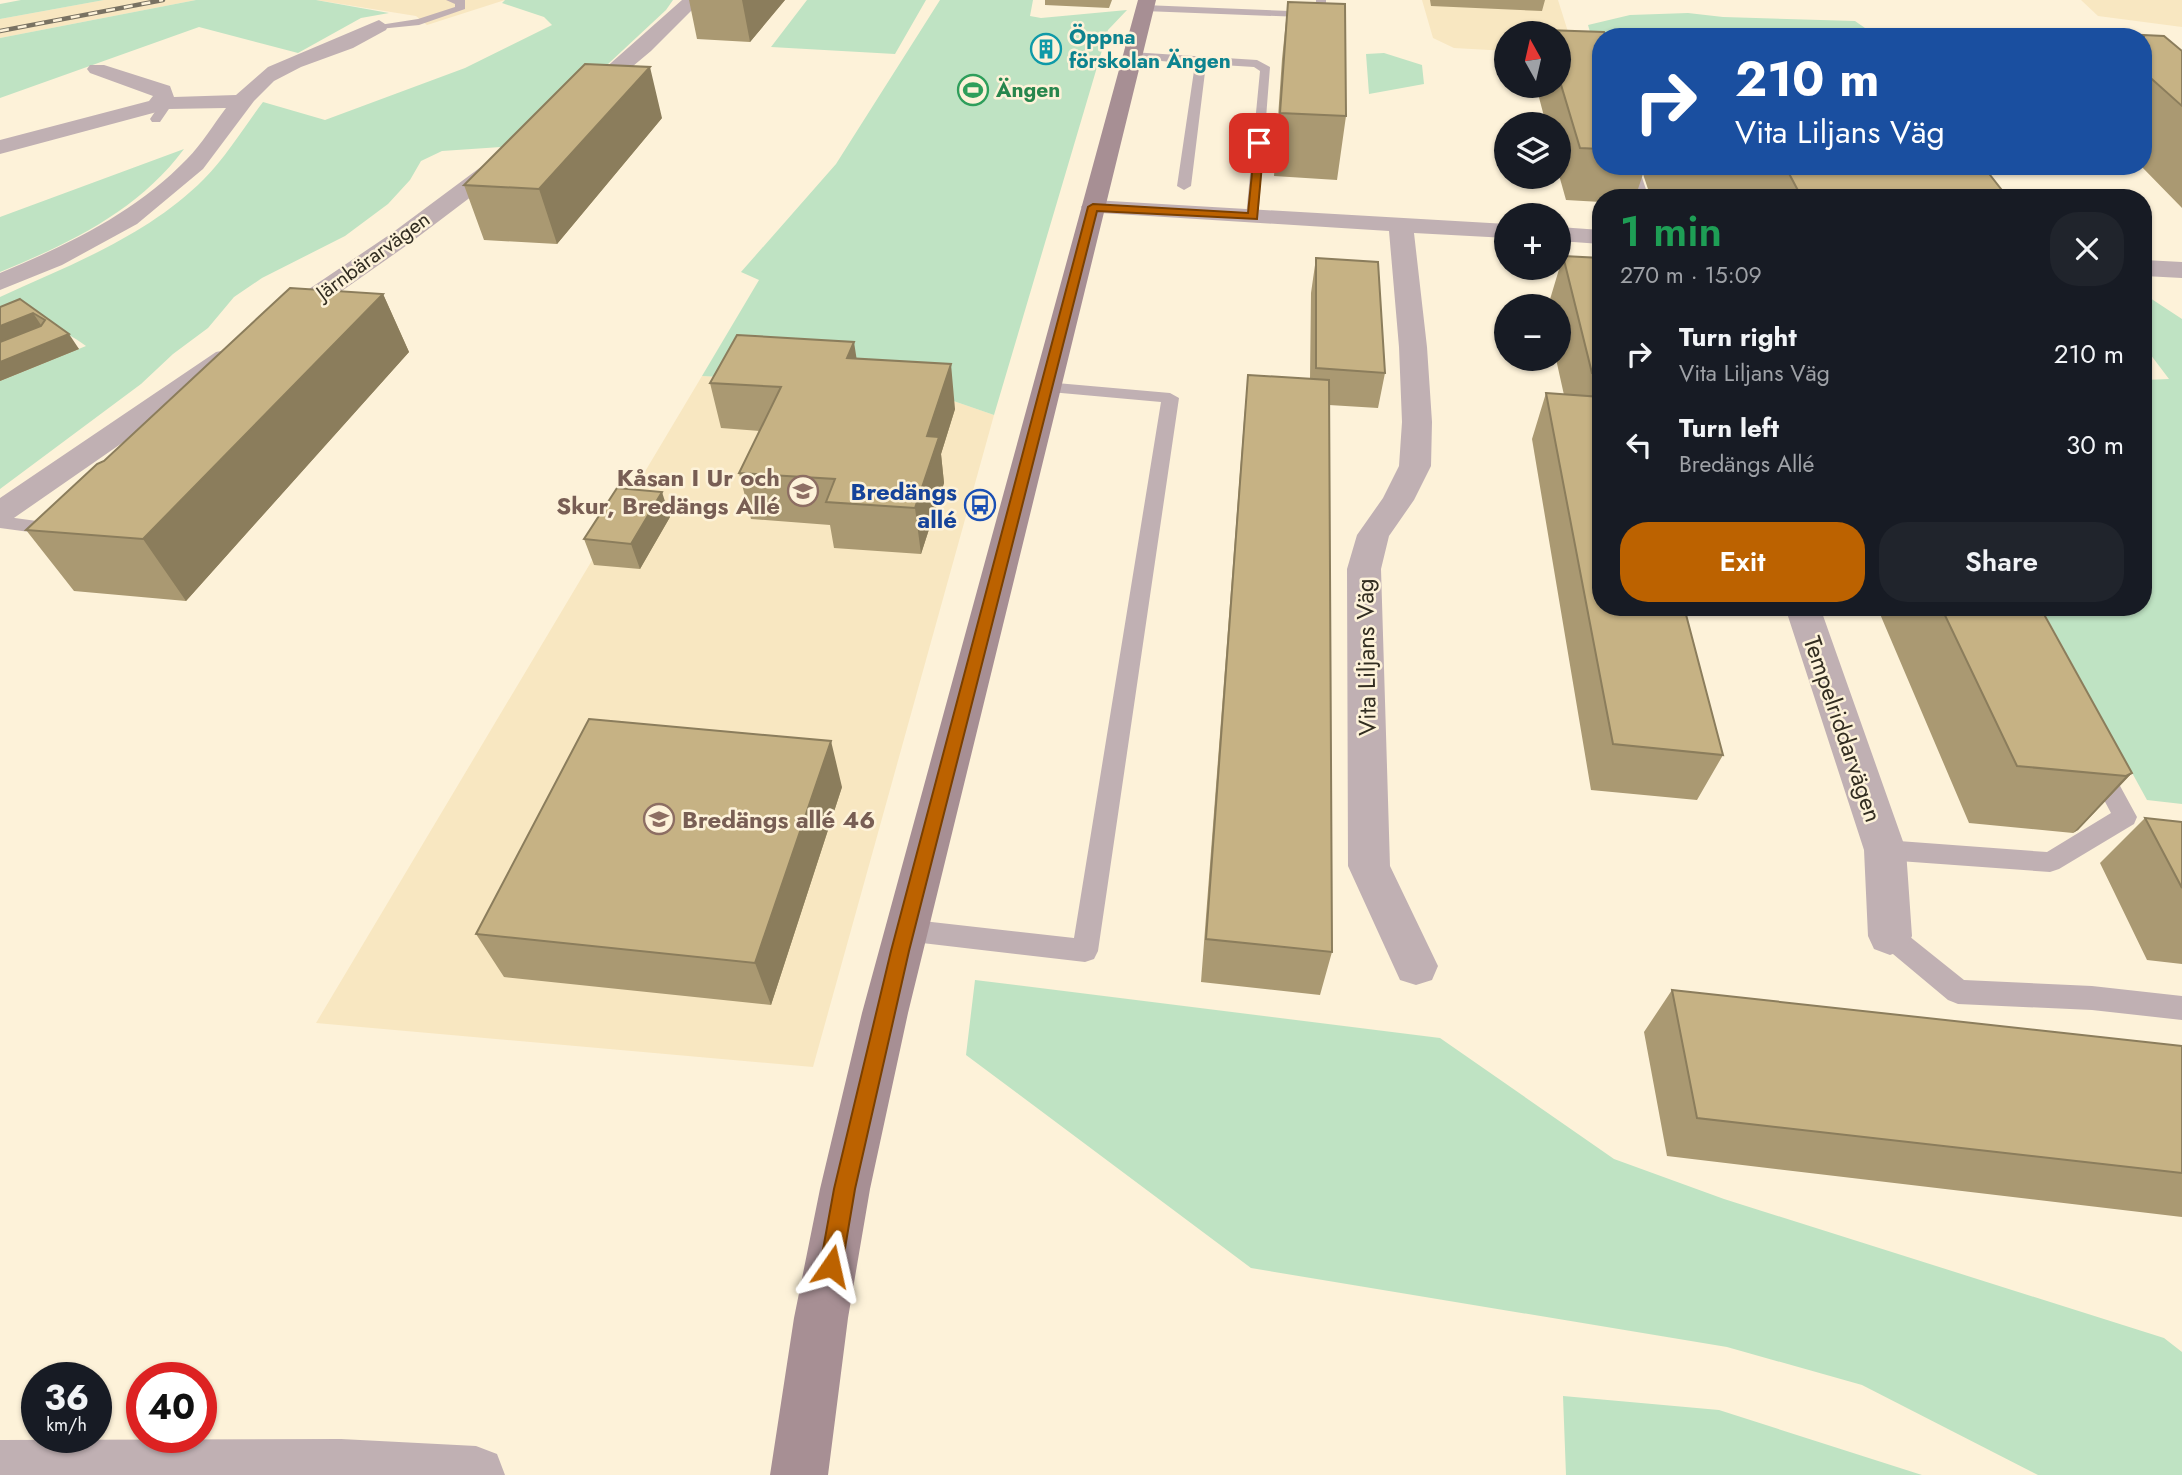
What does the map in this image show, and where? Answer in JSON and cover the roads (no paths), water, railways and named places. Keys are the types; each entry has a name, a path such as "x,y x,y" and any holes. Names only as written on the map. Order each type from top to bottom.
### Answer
{"street":[{"path":"560,117 644,47 693,0"},
{"path":"799,1475 821,1318 845,1189 905,930 1145,4"},
{"path":"0,282 56,260 145,210 197,163 243,101 267,77 292,64 341,47 379,26"},
{"path":"97,69 163,90 160,109"},
{"path":"0,147 160,109 243,101"},
{"name":"Järnbärarvägen","path":"0,513 269,334 530,141"},
{"path":"1093,207 1494,230"},
{"name":"Vita Liljans Väg","path":"1401,225 1417,422 1415,466 1398,500 1373,536 1364,569 1369,866 1416,966"},
{"path":"1571,235 1592,236"},
{"path":"2152,269 2182,271"},
{"name":"Tempelriddarvägen","path":"1805,616 1885,850 1890,936"},
{"path":"0,1469 341,1468 475,1475"}],"lane":[{"path":"379,26 419,22 460,9 461,2 451,0"},
{"path":"1145,4 1321,16 1321,0"},
{"path":"1131,57 1257,64 1266,70 1253,216"},
{"path":"1184,186 1201,60"},
{"path":"905,930 1085,951 1170,398 1045,387"},
{"path":"0,523 80,531"},
{"name":"Tempelriddarvägen","path":"1885,850 2050,862 2136,818 2087,743"},
{"name":"Tempelriddarvägen","path":"1890,936 1958,992 2092,998 2182,1008"}],"railway":[{"path":"0,31 163,0"}],"place":[{"name":"Öppna förskolan Ängen","path":"1046,49"},
{"name":"Ängen","path":"973,90"},
{"name":"Kåsan I Ur och Skur, Bredängs Allé","path":"803,491"},
{"name":"Bredängs allé","path":"980,505"},
{"name":"Bredängs allé 46","path":"659,819"}]}
